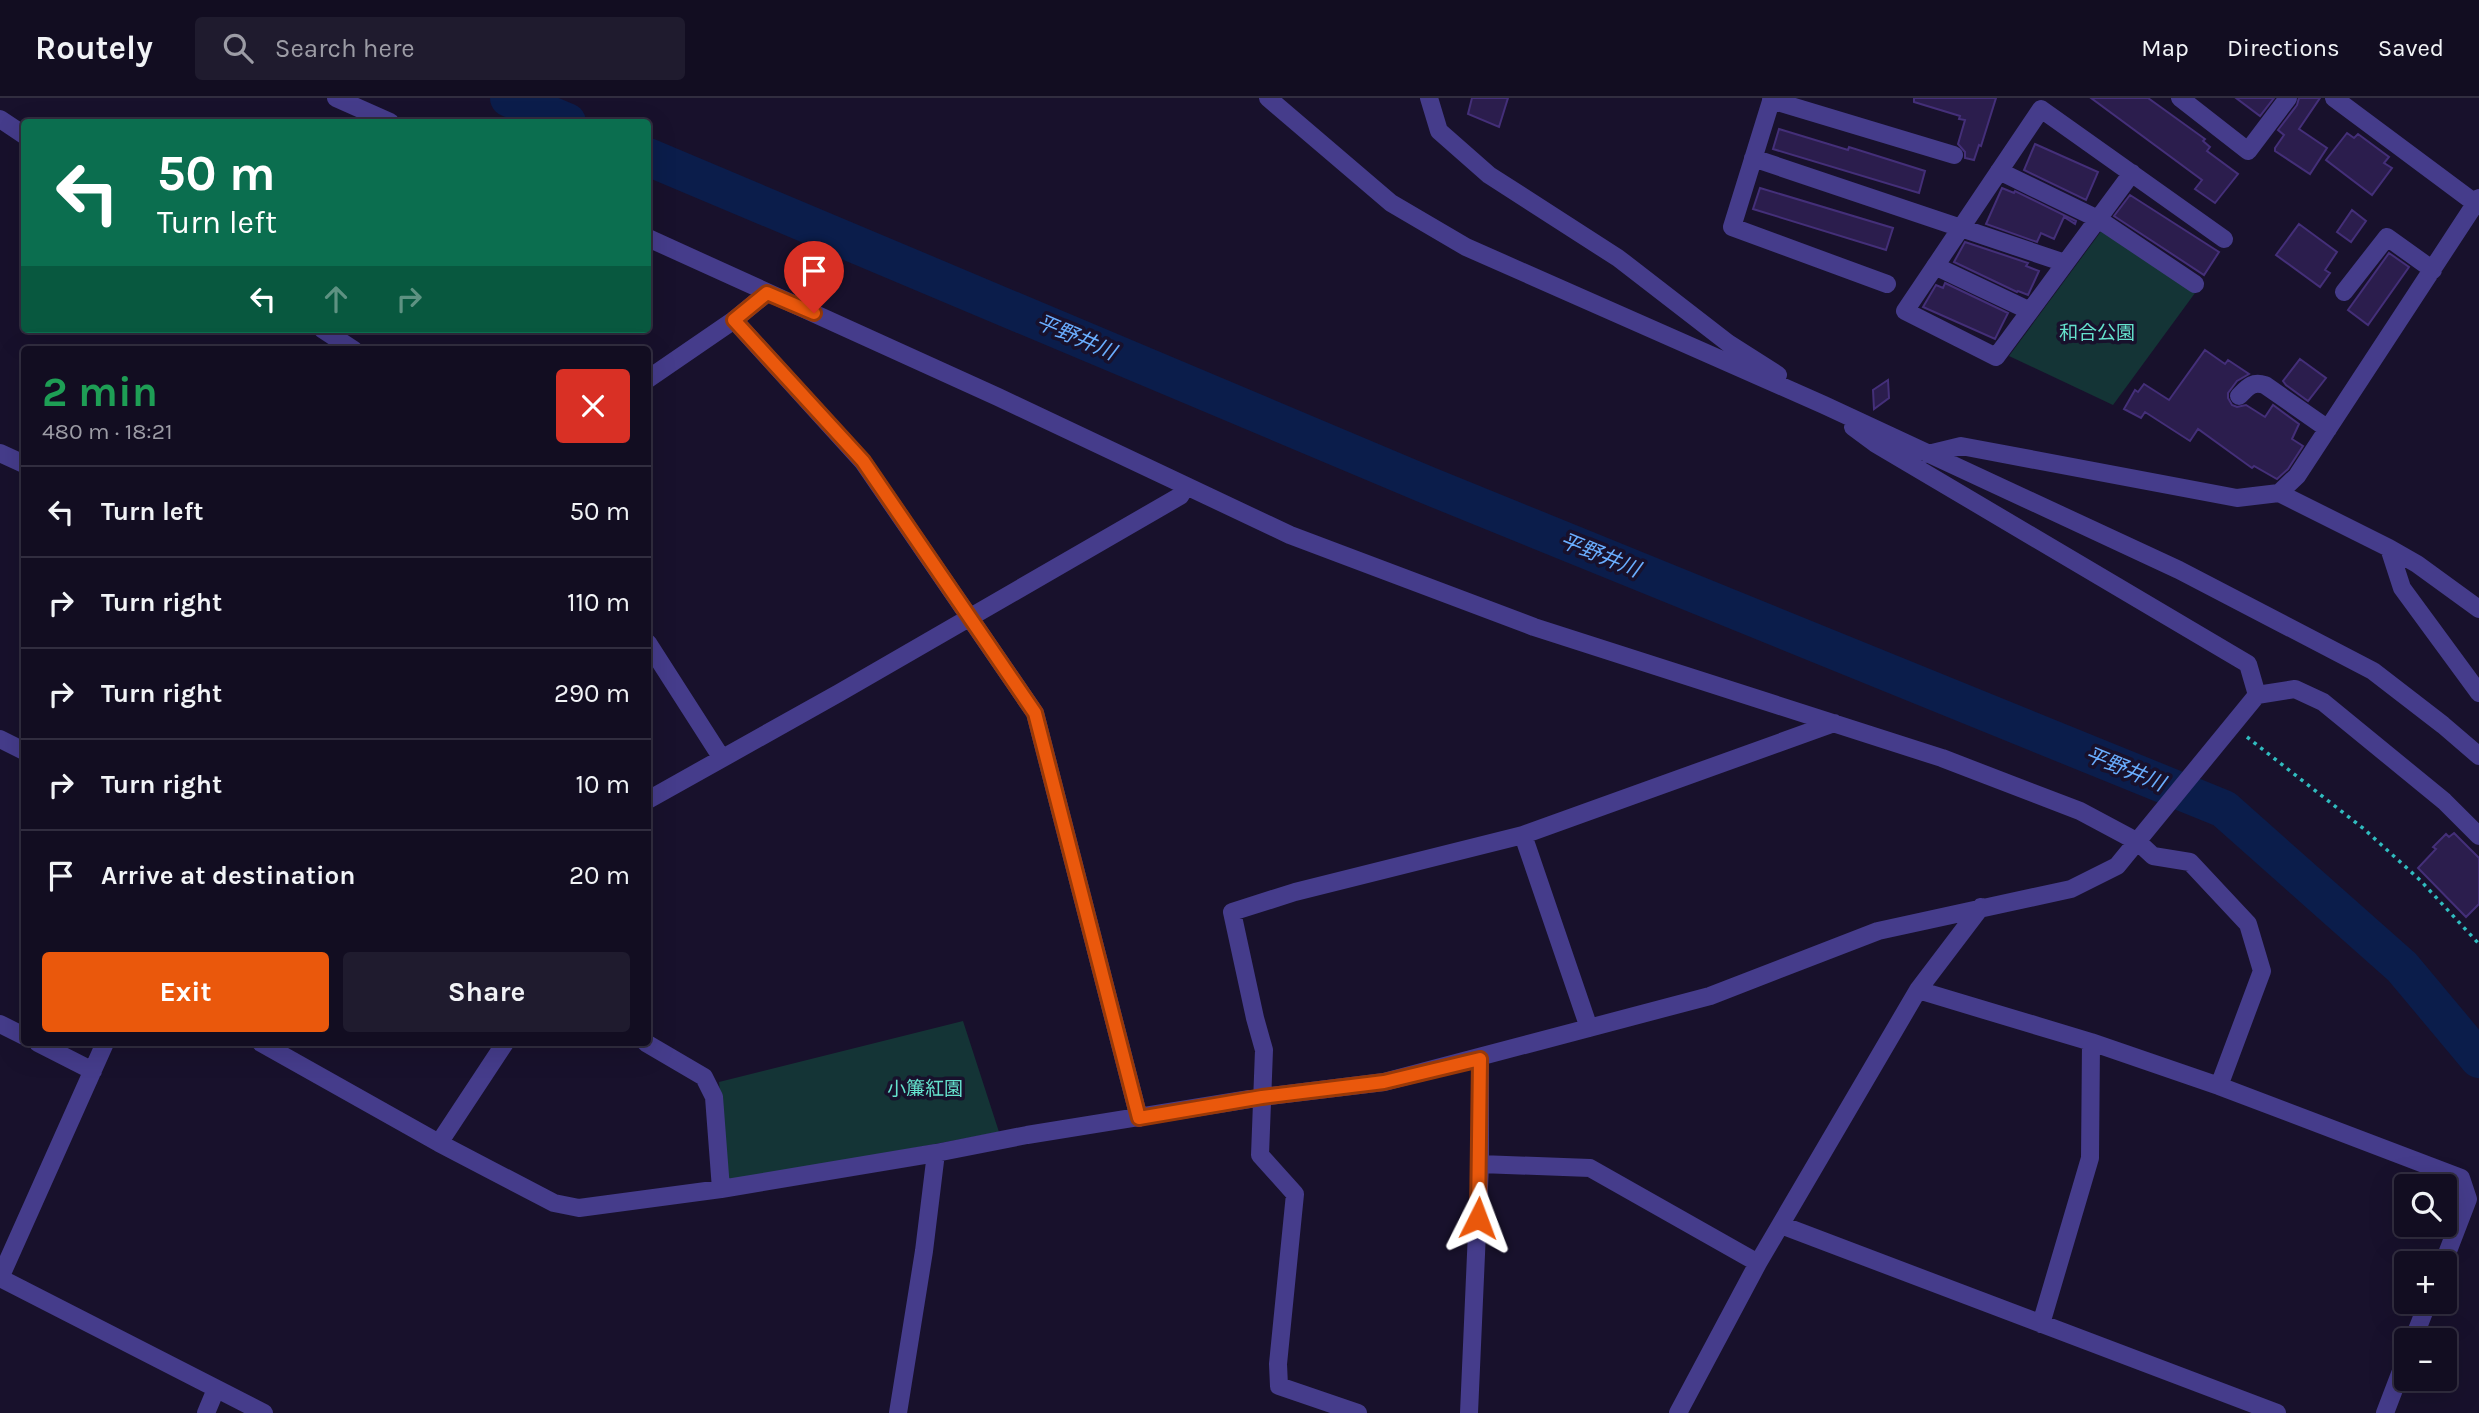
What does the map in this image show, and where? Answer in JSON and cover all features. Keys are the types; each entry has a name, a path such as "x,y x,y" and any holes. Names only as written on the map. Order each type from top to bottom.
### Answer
{"street":[{"path":"337,98 383,119"},
{"path":"1268,98 1391,203 1466,247 1824,405 2179,570 2373,671 2479,756"},
{"path":"1429,98 1439,131 1489,175 1618,258 1728,343 1824,405 1876,444 2248,664 2257,695"},
{"path":"2180,98 2248,151 2288,98"},
{"path":"2279,493 2297,476 2478,203 2334,98"},
{"path":"1887,284 1732,227 1772,99 1954,155"},
{"path":"2132,173 1996,357 1905,311 2041,109 2132,173 2224,239"},
{"path":"0,120 21,133"},
{"path":"1753,158 2065,263"},
{"path":"1999,172 2098,219 2195,284"},
{"path":"2344,292 2386,237 2433,270"},
{"path":"651,239 998,397 1290,535 1534,627 1942,758 2080,811 2138,842 2153,856 2189,862 2248,924 2262,971 2219,1086"},
{"path":"1935,266 2030,311"},
{"path":"651,377 734,320 767,293"},
{"path":"734,320 863,461 1035,713 1139,1118"},
{"path":"328,333 348,346"},
{"path":"2239,396 2251,384 2265,384 2328,429"},
{"path":"1928,454 1961,446 2237,498 2279,493 2417,564 2479,609"},
{"path":"0,453 21,463"},
{"path":"651,798 1180,496 1186,486"},
{"path":"2389,548 2402,587 2479,693"},
{"path":"651,648 721,757"},
{"path":"266,1046 439,1143 554,1203 579,1208 721,1189 1262,1097 1384,1082 1480,1059 1710,996 1878,930 2071,889 2117,866 2257,695 2295,689 2323,702 2444,801 2479,836"},
{"path":"1357,1413 1279,1386 1278,1364 1295,1194 1260,1155 1264,1050 1232,912 1295,891 1523,835 1834,723"},
{"path":"0,739 21,750"},
{"path":"1523,835 1589,1028"},
{"path":"1678,1413 1758,1263 1918,990 1981,907"},
{"path":"1918,990 2091,1042 2219,1086 2461,1178 2468,1199 2448,1251"},
{"path":"0,1024 21,1034"},
{"path":"2041,1324 2090,1158 2091,1042"},
{"path":"44,1046 93,1071"},
{"path":"104,1046 0,1278 264,1413"},
{"path":"439,1143 503,1046"},
{"path":"651,1046 704,1077 714,1097 721,1189"},
{"path":"1469,1413 1480,1164 1480,1059"},
{"path":"898,1413 924,1251 936,1153"},
{"path":"1480,1164 1590,1168 1758,1263"},
{"path":"1781,1225 2277,1413"},
{"path":"206,1413 216,1389"},
{"path":"2385,1413 2394,1389"}],"path":[{"path":"2232,724 2282,767 2364,829 2420,880 2479,944"}],"green space":[{"name":"和合公園","path":"2102,230 2195,293 2113,405 2009,356"},
{"name":"小簾紅園","path":"963,1021 999,1132 728,1183 719,1082"}],"building":[{"path":"1472,98 1508,98 1499,127 1468,114"},
{"path":"1914,98 1996,98 1974,160 1965,158 1965,152 1958,144 1965,120 1959,119 1960,116 1914,102"},
{"path":"2091,98 2148,98 2205,139 2203,141 2210,147 2207,151 2238,174 2215,203 2195,189 2202,180"},
{"path":"2236,98 2274,98 2260,116"},
{"path":"2299,98 2320,98 2299,129 2327,148 2310,174 2275,151 2284,135 2278,130 2297,105"},
{"path":"1779,129 1925,171 1919,193 1773,149"},
{"path":"2347,133 2354,138 2358,134 2389,157 2384,163 2392,168 2372,195 2326,160"},
{"path":"2035,144 2098,172 2086,200 2024,170"},
{"path":"1760,188 1893,228 1886,250 1753,209"},
{"path":"2002,188 2014,193 2015,191 2076,221 2075,224 2064,217 2054,239 2041,233 2037,242 1986,224"},
{"path":"2130,195 2219,252 2204,275 2114,216"},
{"path":"2352,210 2366,221 2351,242 2337,232"},
{"path":"2299,224 2337,252 2325,270 2330,273 2320,287 2276,255"},
{"path":"1965,242 2028,263 2026,266 2039,271 2028,295 1954,262"},
{"path":"2389,253 2409,267 2368,325 2348,310"},
{"path":"1945,283 2008,313 1995,339 1923,307 1936,285 1943,288"},
{"path":"2205,350 2225,364 2228,360 2249,374 2237,381 2228,393 2232,405 2246,405 2265,417 2273,405 2299,424 2292,439 2303,446 2288,469 2277,479 2254,466 2252,468 2198,429 2190,441 2145,412 2141,418 2124,409 2135,390 2138,392 2144,384 2169,400"},
{"path":"2300,359 2326,378 2308,401 2283,381"},
{"path":"1888,380 1889,398 1874,409 1873,390"},
{"path":"2454,833 2479,858 2479,904 2466,917 2418,868 2446,834 2449,837"}],"waterway":[{"name":"平野井川","path":"509,98 560,119"},
{"name":"平野井川","path":"651,158 1427,485 2224,809 2402,967 2479,1059"}],"route":[{"path":"814,313 767,293 734,320 863,461 1035,713 1139,1118 1262,1097 1384,1082 1480,1059 1478,1218"}]}
